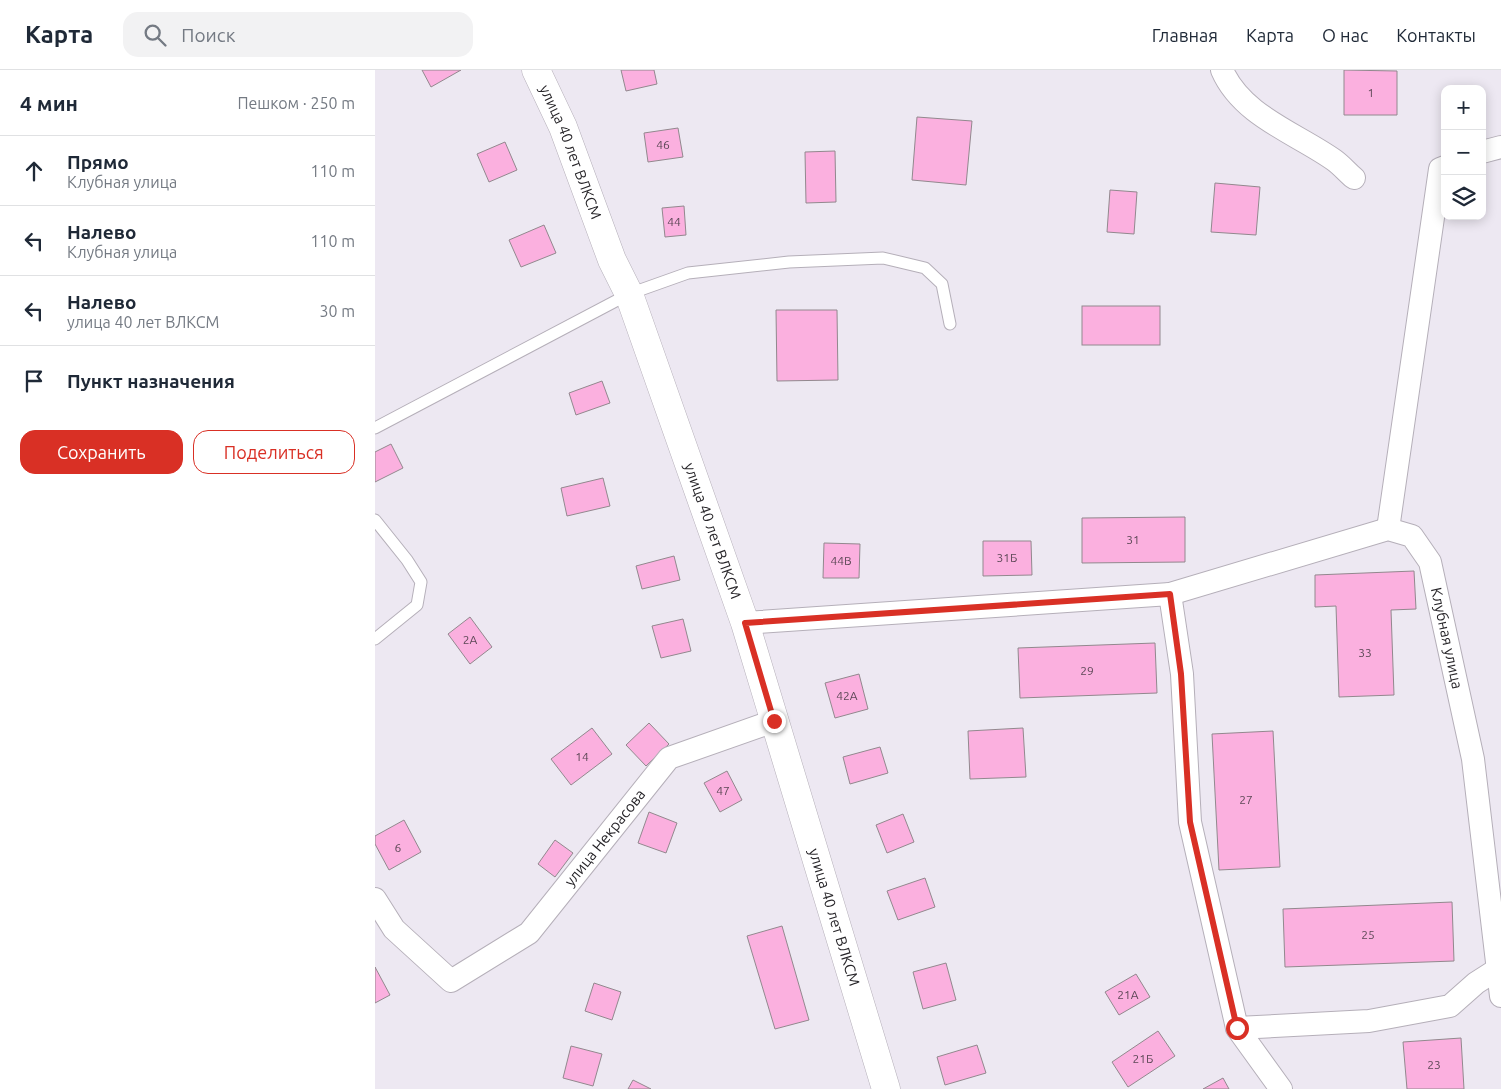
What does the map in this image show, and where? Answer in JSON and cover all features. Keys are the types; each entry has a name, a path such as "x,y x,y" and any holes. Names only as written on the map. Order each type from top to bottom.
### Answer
{"street":[{"name":"улица 40 лет ВЛКСМ","path":"536,70 563,127 612,260 629,294 745,623 886,1089"},
{"path":"1222,70 1227,80 1259,115 1334,161 1354,178"},
{"path":"1486,151 1501,147"},
{"path":"745,623 1170,594 1388,529 1441,175"},
{"name":"Клубная улица","path":"1388,529 1412,536 1430,562 1473,759 1501,996"},
{"path":"1170,594 1181,674 1190,822 1237,1028 1281,1089"},
{"name":"улица Некрасова","path":"375,899 394,929 451,981 529,933 669,758 774,721"},
{"path":"1237,1028 1369,1020 1450,1006 1499,967"}],"lane":[{"path":"375,428 629,294 688,273 789,262 883,258 925,268 943,284 950,324"},
{"path":"375,520 407,560 421,582 417,605 375,639"}],"building":[{"path":"422,70 461,70 431,87"},
{"path":"621,70 654,70 657,84 626,91"},
{"path":"1344,70 1397,71 1397,115 1344,115"},
{"path":"917,117 972,121 966,185 912,180"},
{"path":"678,128 683,157 648,162 644,133"},
{"path":"505,142 517,170 489,182 477,154"},
{"path":"835,151 836,202 806,203 805,152"},
{"path":"1215,183 1260,187 1256,235 1211,232"},
{"path":"1110,190 1137,192 1134,234 1107,232"},
{"path":"684,206 686,235 665,237 662,208"},
{"path":"544,225 556,253 521,267 509,240"},
{"path":"1082,306 1160,306 1160,345 1082,345"},
{"path":"776,310 837,310 838,380 777,381"},
{"path":"602,381 610,403 576,415 569,393"},
{"path":"391,444 403,468 375,482 375,452"},
{"path":"603,478 610,506 567,516 561,488"},
{"path":"1185,517 1185,562 1082,563 1082,518"},
{"path":"983,541 1031,541 1032,575 983,576"},
{"path":"824,543 860,544 859,578 823,578"},
{"path":"674,556 680,580 642,589 636,566"},
{"path":"1414,571 1416,609 1391,610 1394,695 1339,697 1336,606 1315,607 1315,575"},
{"path":"470,617 492,647 470,664 448,634"},
{"path":"683,619 691,651 661,658 652,626"},
{"path":"1155,643 1157,693 1020,698 1018,648"},
{"path":"859,674 868,709 835,718 825,683"},
{"path":"649,723 669,744 646,766 626,745"},
{"path":"592,728 612,754 571,785 551,759"},
{"path":"1023,728 1026,777 970,779 968,731"},
{"path":"1273,731 1280,867 1219,870 1212,734"},
{"path":"880,747 888,773 850,784 843,757"},
{"path":"727,771 742,800 720,812 704,783"},
{"path":"649,812 677,823 666,853 638,843"},
{"path":"903,814 914,842 887,853 876,825"},
{"path":"404,820 421,852 389,870 375,844 375,836"},
{"path":"555,840 573,853 555,877 538,864"},
{"path":"925,878 935,907 898,920 887,891"},
{"path":"1452,902 1454,961 1285,967 1283,909"},
{"path":"782,926 809,1020 775,1029 747,936"},
{"path":"946,963 956,1000 923,1009 913,972"},
{"path":"375,967 390,995 375,1003"},
{"path":"1136,974 1150,997 1119,1015 1105,992"},
{"path":"594,983 621,992 612,1020 585,1011"},
{"path":"1158,1031 1175,1056 1128,1087 1112,1062"},
{"path":"1461,1038 1464,1089 1407,1089 1403,1042"},
{"path":"977,1045 986,1073 945,1085 937,1057"},
{"path":"571,1046 602,1054 593,1086 563,1078"},
{"path":"1223,1078 1229,1089 1203,1089"},
{"path":"633,1080 651,1089 628,1089"}],"route":[{"path":"774,721 745,623 1170,594 1181,674 1190,822 1237,1028"}]}
